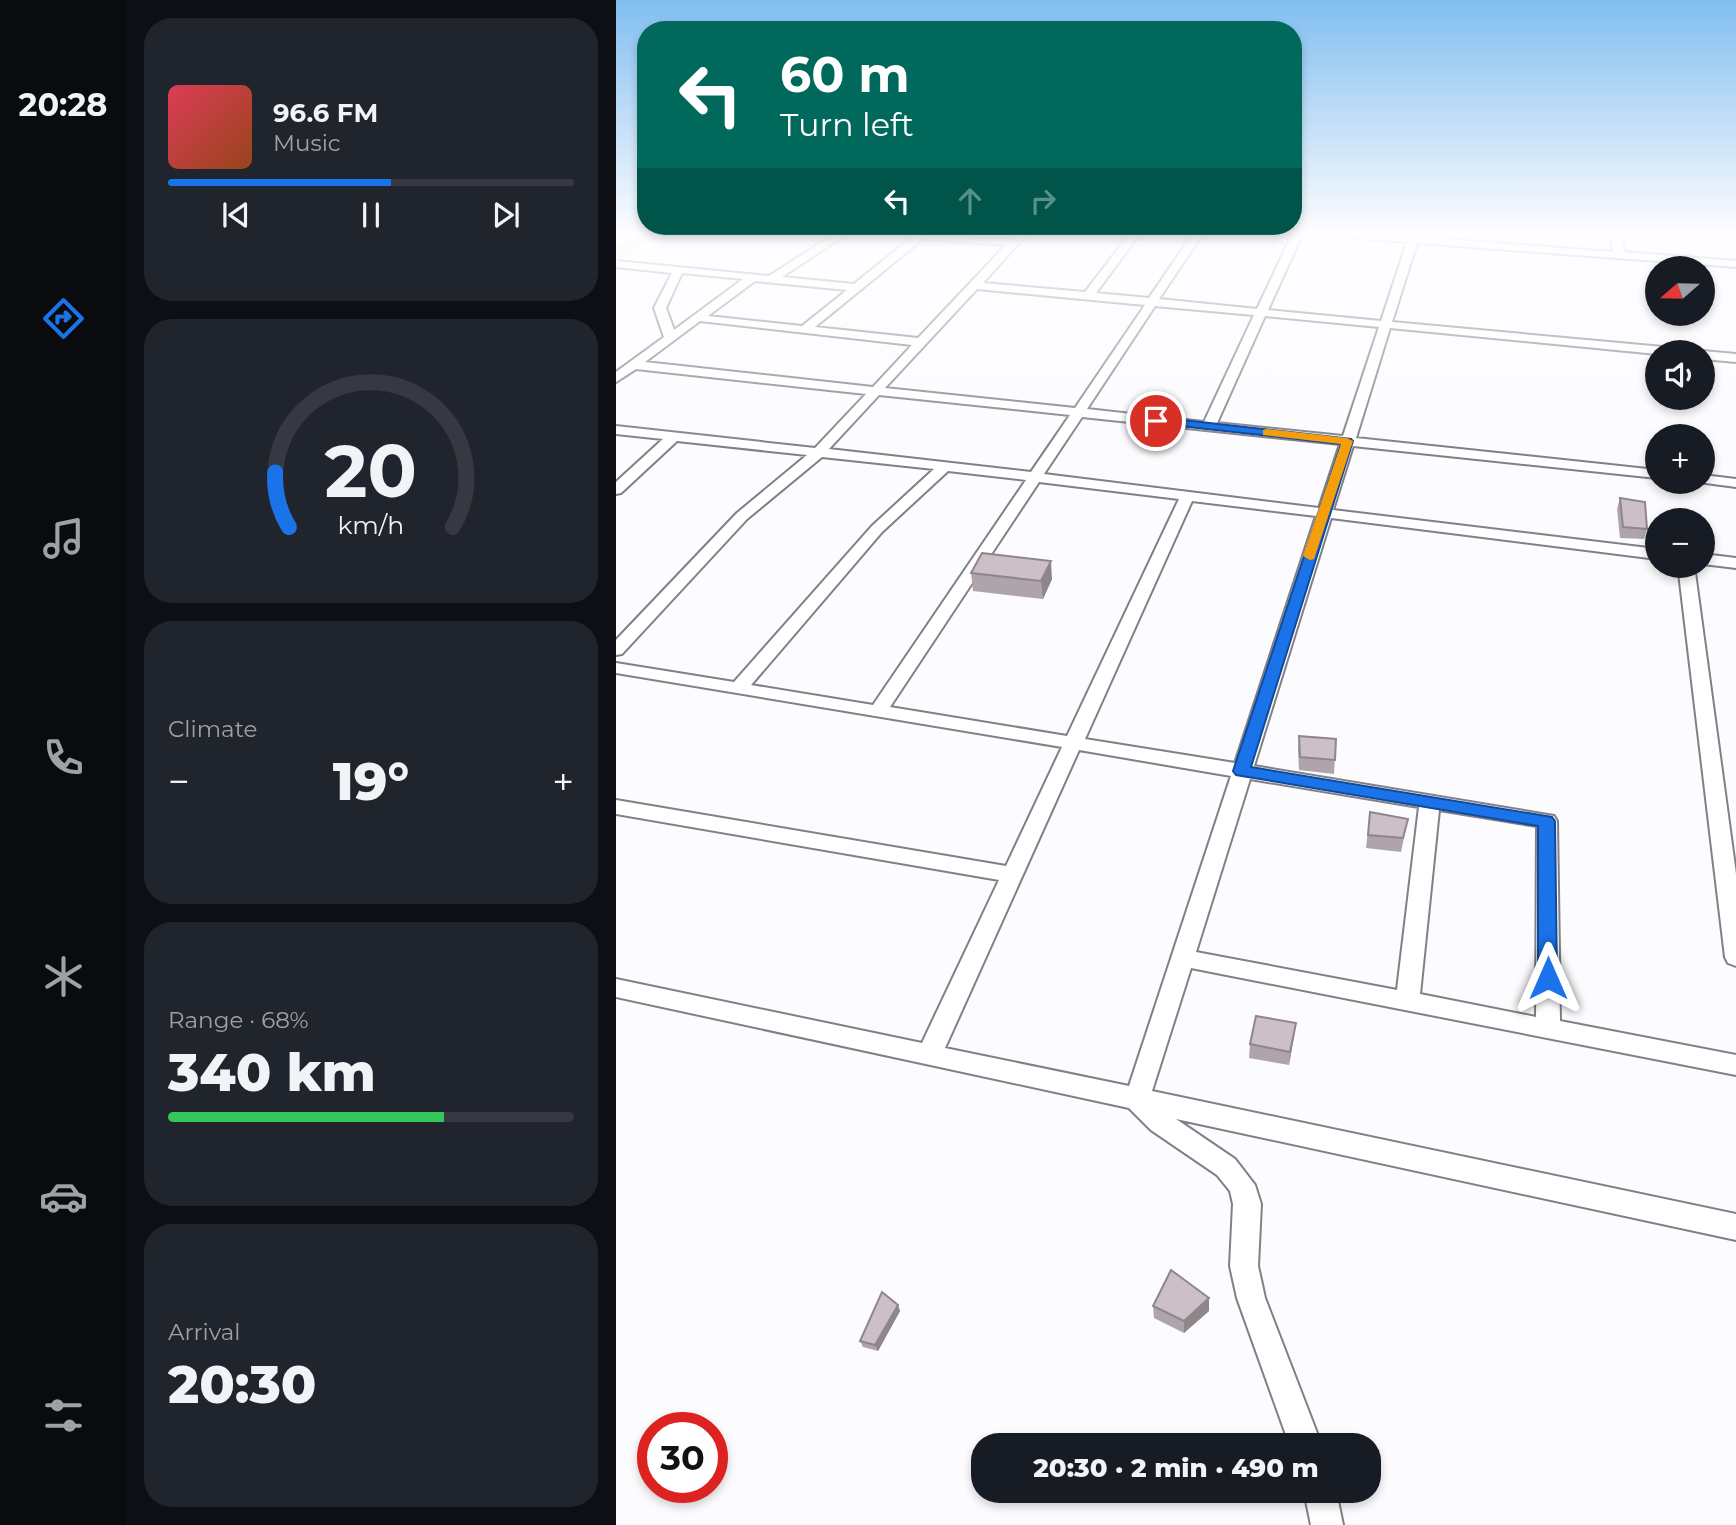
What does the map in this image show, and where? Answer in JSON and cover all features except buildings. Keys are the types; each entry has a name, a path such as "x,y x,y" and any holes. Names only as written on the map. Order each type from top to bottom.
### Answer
{"street":[{"path":"661,306 671,339"},
{"path":"617,376 715,306"},
{"path":"803,331 832,306"},
{"path":"616,650 742,516 818,452 954,306"},
{"path":"878,711 1149,306"},
{"path":"1194,306 1645,349"},
{"path":"1209,426 1266,306"},
{"path":"1137,1100 1391,306"},
{"path":"699,318 919,342"},
{"path":"1715,356 1736,358"},
{"path":"634,365 1645,473"},
{"path":"616,430 945,466 1645,553"},
{"path":"616,489 674,436"},
{"path":"738,689 877,529 945,466"},
{"path":"1715,480 1736,483"},
{"path":"929,1055 1188,497"},
{"path":"1715,560 1736,563"},
{"path":"1688,578 1736,957"},
{"path":"616,668 1546,821 1548,1030"},
{"path":"1407,1002 1430,802"},
{"path":"616,807 1013,875"},
{"path":"1182,958 1736,1065"},
{"path":"616,988 1736,1227"},
{"path":"1137,1100 1160,1122 1226,1167 1242,1185 1247,1204 1244,1266 1251,1298 1301,1433"},
{"path":"1322,1503 1327,1525"}],"slow traffic":[{"path":"1267,433 1347,441 1310,556"}],"route":[{"path":"1156,421 1347,441 1241,771 1546,821 1548,978"}]}
